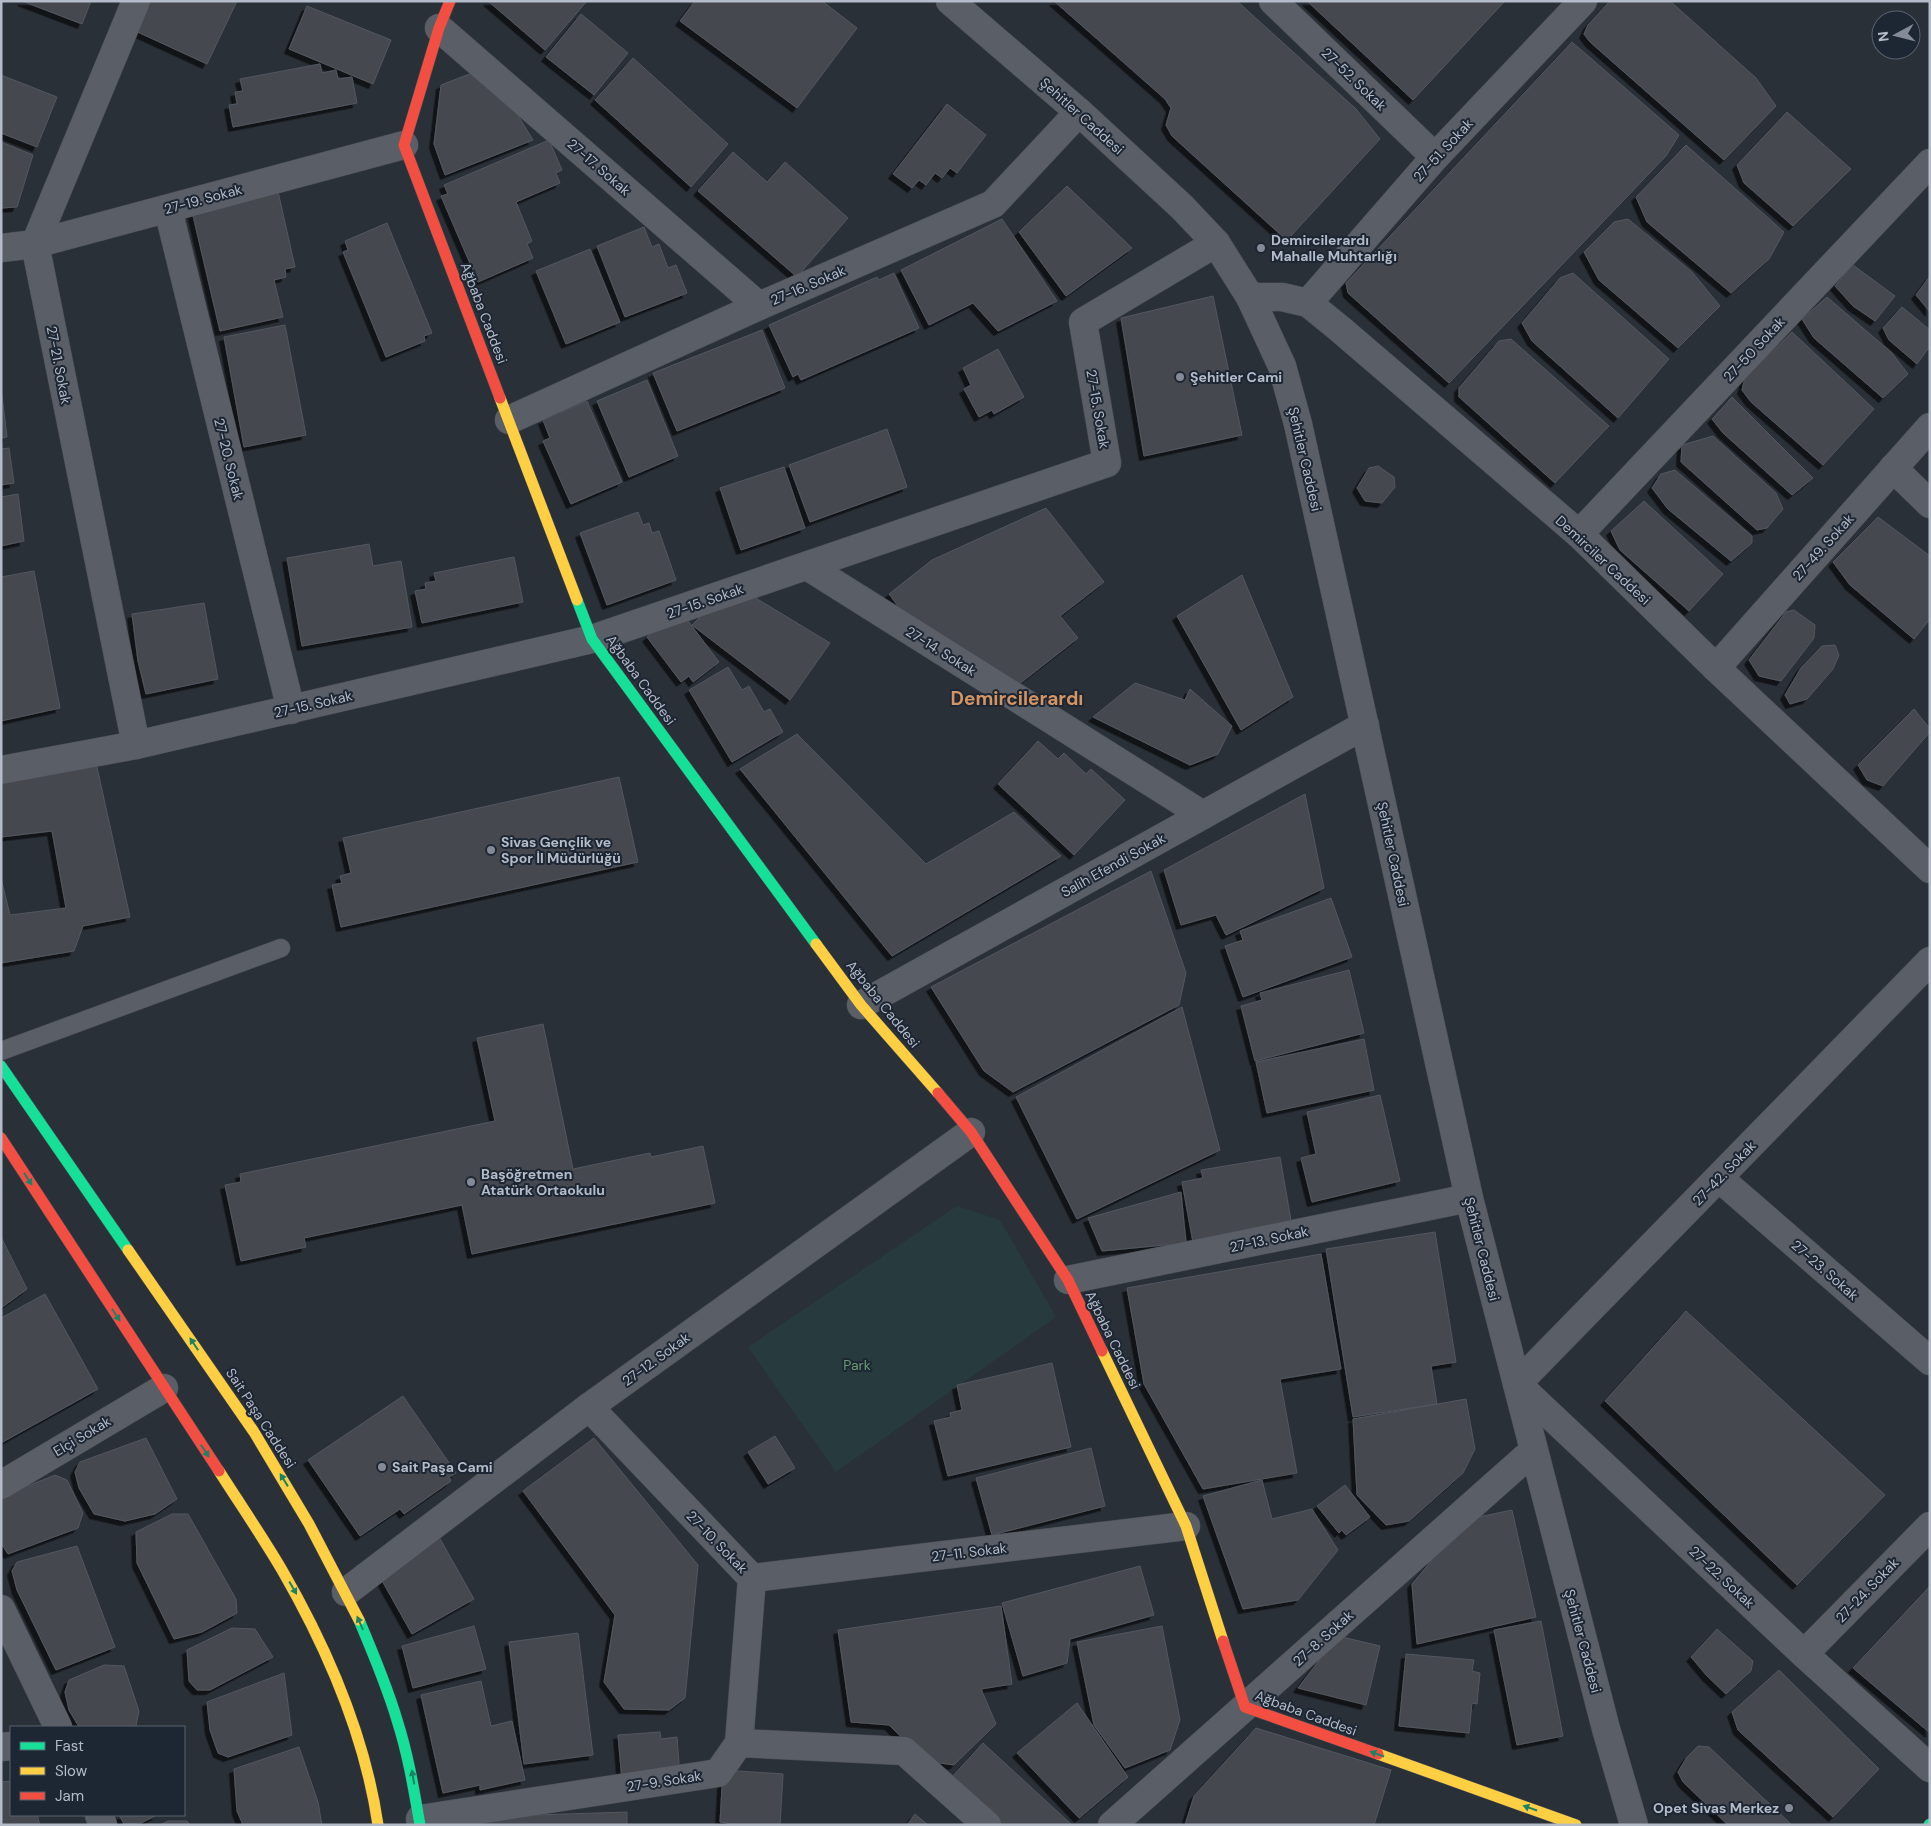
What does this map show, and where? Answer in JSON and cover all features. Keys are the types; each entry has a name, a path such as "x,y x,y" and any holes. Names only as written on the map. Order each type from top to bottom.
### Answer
{"street":[{"path":"35,244 136,1"},
{"path":"404,145 439,28 450,1"},
{"name":"Şehitler Caddesi","path":"950,1 1079,112 1182,207 1216,242 1250,297 1282,366 1365,725 1469,1198 1606,1729 1634,1825"},
{"name":"27-52. Sokak","path":"1273,1 1435,157"},
{"name":"27-51. Sokak","path":"1308,303 1435,157 1583,1"},
{"name":"27-17. Sokak","path":"439,28 759,306"},
{"name":"27-16. Sokak","path":"509,420 759,306 993,204 1079,112"},
{"name":"27-19. Sokak","path":"1,248 35,244 404,145"},
{"name":"Ağbaba Caddesi","path":"404,145 592,639 861,1005 971,1132 1068,1280 1186,1526 1245,1707 1576,1825"},
{"name":"27-50 Sokak","path":"1579,534 1930,163"},
{"name":"27-20. Sokak","path":"168,209 291,710"},
{"name":"27-15. Sokak","path":"1,770 136,745 592,639 1107,463 1082,322 1216,242"},
{"name":"27-21. Sokak","path":"35,244 136,745"},
{"name":"Demirciler Caddesi","path":"1250,297 1282,297 1308,303 1579,534 1716,668 1930,869"},
{"name":"27-49. Sokak","path":"1716,668 1930,427"},
{"path":"1893,468 1930,504"},
{"name":"27-14. Sokak","path":"807,566 1203,815"},
{"name":"Salih Efendi Sokak","path":"861,1005 1365,725"},
{"name":"27-42. Sokak","path":"1517,1384 1930,961"},
{"name":"Sait Paşa Caddesi","path":"1,1066 254,1432 290,1490 346,1592 382,1673 411,1766 420,1822"},
{"name":"27-12. Sokak","path":"346,1592 589,1408 971,1132"},
{"path":"1,1138 269,1548 302,1603 334,1674 352,1722 368,1773 378,1825"},
{"name":"27-23. Sokak","path":"1719,1178 1930,1361"},
{"name":"27-13. Sokak","path":"1068,1280 1469,1198"},
{"name":"27-22. Sokak","path":"1517,1384 1804,1654 1930,1768"},
{"name":"Elçi Sokak","path":"1,1485 164,1388"},
{"name":"27-10. Sokak","path":"589,1408 752,1578 740,1743"},
{"name":"27-8. Sokak","path":"1115,1824 1533,1451"},
{"name":"27-11. Sokak","path":"752,1578 1186,1526"},
{"name":"27-24. Sokak","path":"1804,1654 1930,1526"},
{"path":"1,1609 58,1726"},
{"path":"740,1743 904,1751 987,1825"},
{"name":"27-9. Sokak","path":"420,1822 718,1773 740,1743"}],"lane":[{"path":"1,1051 281,948"}],"green space":[{"name":"Park","path":"957,1206 1000,1220 1056,1317 836,1472 748,1347"}],"building":[{"path":"22,1 91,1 82,24"},
{"path":"141,1 237,1 207,64 129,28"},
{"path":"488,1 587,1 545,50"},
{"path":"695,1 822,1 857,28 797,108 680,21"},
{"path":"1054,1 1237,1 1356,109 1380,139 1290,237 1282,236 1172,136 1166,125 1171,108 1165,99"},
{"path":"1307,1 1505,1 1413,100"},
{"path":"1610,1 1670,1 1756,78 1776,106 1724,160 1590,42 1584,34 1588,25"},
{"path":"307,6 391,40 373,84 289,49"},
{"path":"581,14 628,53 594,95 546,57"},
{"path":"1572,42 1679,135 1666,156 1449,383 1348,293 1346,283"},
{"path":"633,58 728,144 691,187 595,100"},
{"path":"320,64 322,73 336,70 338,79 352,77 357,103 233,127 229,105 237,104 235,92 243,91 240,79"},
{"path":"472,73 514,109 533,140 445,175 434,144 441,85"},
{"path":"1,75 57,97 37,147 1,133"},
{"path":"947,104 986,135 957,173 950,168 942,178 935,173 926,185 919,180 912,188 893,174"},
{"path":"1787,112 1851,169 1793,226 1744,183 1737,165"},
{"path":"549,140 562,170 556,173 560,183 516,202 532,241 527,244 533,258 478,282 441,196 448,194 444,185"},
{"path":"1,142 33,155 17,207 1,208"},
{"path":"1686,145 1784,232 1769,259 1731,293 1647,222 1636,197"},
{"path":"733,152 767,182 785,162 848,218 797,277 698,191"},
{"path":"1067,186 1132,248 1066,296 1019,232"},
{"path":"277,187 295,267 285,269 286,277 274,280 283,317 220,331 191,207"},
{"path":"1002,219 1057,301 998,331 973,303 929,325 901,270"},
{"path":"1628,219 1692,272 1720,306 1678,348 1599,280 1584,252 1614,222"},
{"path":"387,223 432,333 424,336 425,341 386,357 343,252 348,250 345,241"},
{"path":"644,227 652,247 659,244 668,268 676,265 687,293 625,317 597,246"},
{"path":"590,249 620,322 566,344 536,271"},
{"path":"1853,265 1895,296 1875,321 1853,306 1835,286"},
{"path":"894,273 919,328 801,380 798,374 793,377 769,325 877,277 879,280"},
{"path":"1573,273 1669,359 1618,418 1532,341 1522,323 1560,278"},
{"path":"1930,276 1930,312 1916,295"},
{"name":"Şehitler Cami","path":"1213,296 1242,435 1144,456 1121,318"},
{"path":"1827,297 1892,353 1908,374 1883,398 1814,338 1802,319"},
{"path":"1902,307 1930,330 1930,346 1917,364 1889,340 1883,328"},
{"path":"285,325 306,435 244,447 224,337"},
{"path":"762,330 785,388 677,431 653,373"},
{"path":"1792,332 1874,409 1823,465 1751,402 1742,390 1745,378"},
{"path":"1511,339 1609,426 1555,483 1459,397 1459,388 1499,341"},
{"path":"998,349 1024,397 994,414 992,410 979,417 964,389 971,385 963,368"},
{"path":"647,380 678,456 629,477 597,401"},
{"path":"1,388 7,437 1,438"},
{"path":"1732,397 1813,478 1792,495 1723,433 1712,419"},
{"path":"587,401 622,482 571,504 543,441 550,438 543,420"},
{"path":"887,429 907,487 810,522 789,465"},
{"path":"1713,436 1776,493 1783,509 1767,528 1757,530 1681,462 1682,445"},
{"path":"9,448 14,483 1,485 1,449"},
{"path":"1378,466 1394,477 1395,487 1382,503 1365,501 1357,488 1369,468"},
{"path":"784,467 805,528 741,550 720,488"},
{"path":"1675,470 1752,536 1752,543 1731,561 1668,509 1652,488 1661,474"},
{"path":"18,494 24,541 1,546 1,497"},
{"path":"1644,501 1723,574 1689,611 1620,550 1611,531"},
{"path":"1046,508 1104,582 1060,616 1078,638 1014,688 916,630 889,594 932,560"},
{"path":"638,512 643,525 649,523 652,533 659,531 676,580 607,605 580,533"},
{"path":"1878,517 1930,556 1930,619 1914,639 1850,585 1833,562"},
{"path":"369,544 373,566 401,561 412,627 302,646 287,558"},
{"path":"514,557 523,602 422,623 415,591 426,589 425,583 436,581 434,573"},
{"path":"34,571 60,708 1,721 1,577"},
{"path":"1242,575 1293,697 1241,730 1177,616"},
{"path":"749,594 830,643 790,700 692,625 719,598"},
{"path":"204,603 218,679 146,694 138,661 132,614"},
{"path":"1794,610 1815,625 1814,638 1781,681 1759,676 1749,660 1786,612"},
{"path":"685,617 719,662 693,682 689,676 681,682 647,637 671,618"},
{"path":"1835,645 1839,655 1833,669 1807,699 1790,704 1785,695 1801,668 1822,646"},
{"path":"728,667 742,690 749,686 764,712 770,709 783,732 732,762 689,690"},
{"path":"1135,683 1185,700 1190,689 1232,726 1218,754 1190,765 1093,717"},
{"path":"1914,709 1930,729 1930,732 1883,786 1867,780 1858,765"},
{"path":"797,734 926,864 1014,812 1061,856 892,956 740,769"},
{"path":"1038,741 1058,759 1064,753 1086,774 1091,769 1125,800 1074,855 998,784"},
{"path":"95,758 130,917 83,926 74,951 1,963 1,878 10,915 66,908 52,831 1,837 1,780"},
{"name":"Sivas Gençlik ve Spor İl Müdürlüğü","path":"619,777 638,862 341,927 332,885 342,883 340,876 351,873 343,838"},
{"path":"1305,794 1324,888 1226,935 1216,915 1181,925 1164,870"},
{"path":"1151,871 1186,973 1179,1005 1013,1092 984,1071 931,987"},
{"path":"1331,898 1352,957 1243,997 1225,946 1243,940 1240,931"},
{"path":"1349,970 1364,1033 1255,1061 1241,1006 1262,1000 1260,993"},
{"path":"1182,1007 1220,1150 1077,1219 1016,1097"},
{"name":"Başöğretmen Atatürk Ortaokulu","path":"543,1024 573,1169 650,1153 651,1157 703,1146 715,1203 472,1254 462,1205 304,1238 306,1247 241,1261 225,1185 241,1182 240,1174 495,1121 477,1038"},
{"path":"1364,1039 1374,1090 1267,1113 1256,1062"},
{"path":"1380,1095 1400,1181 1312,1202 1301,1158 1316,1154 1307,1112"},
{"path":"1280,1157 1293,1232 1194,1248 1182,1182 1203,1178 1201,1170"},
{"path":"1181,1192 1186,1243 1102,1251 1088,1218"},
{"path":"1435,1232 1456,1362 1431,1366 1437,1404 1353,1417 1326,1249"},
{"path":"1,1237 27,1289 1,1308"},
{"path":"1321,1254 1341,1369 1280,1379 1297,1473 1203,1489 1144,1384 1127,1288"},
{"path":"45,1294 98,1389 1,1443 1,1318"},
{"path":"1686,1311 1885,1495 1797,1585 1605,1401"},
{"path":"1052,1363 1071,1447 948,1476 934,1421 951,1417 950,1413 962,1410 957,1385"},
{"name":"Sait Paşa Cami","path":"403,1396 456,1473 449,1477 451,1481 404,1514 400,1509 360,1536 308,1460"},
{"path":"1466,1399 1475,1449 1463,1473 1409,1521 1386,1525 1357,1495 1353,1419"},
{"path":"775,1436 795,1468 768,1484 748,1452"},
{"path":"146,1438 177,1499 155,1514 125,1521 94,1514 79,1488 75,1472 80,1462"},
{"path":"594,1438 698,1565 685,1698 669,1710 624,1709 604,1682 615,1615 523,1491"},
{"path":"1091,1448 1105,1506 992,1535 976,1478"},
{"path":"55,1475 67,1480 83,1513 78,1528 8,1554 1,1543 1,1497"},
{"path":"1262,1480 1272,1519 1312,1509 1338,1550 1298,1600 1243,1609 1203,1496"},
{"path":"1345,1485 1370,1517 1346,1535 1342,1530 1339,1533 1317,1506"},
{"path":"1512,1510 1536,1617 1417,1644 1412,1584 1465,1520"},
{"path":"172,1514 188,1514 236,1599 237,1613 202,1632 174,1639 137,1563 136,1532"},
{"path":"439,1537 474,1599 412,1634 380,1577"},
{"path":"77,1546 115,1647 56,1670 17,1590 12,1571 17,1562"},
{"path":"1140,1566 1154,1615 1070,1639 1067,1663 1023,1676 1002,1603"},
{"path":"1930,1586 1930,1733 1853,1668"},
{"path":"1001,1606 1012,1684 981,1689 996,1724 954,1765 926,1761 889,1725 851,1722 838,1630"},
{"path":"1541,1621 1563,1736 1517,1745 1494,1630"},
{"path":"474,1626 486,1669 413,1688 402,1646"},
{"path":"1162,1626 1180,1720 1170,1750 1125,1768 1094,1725 1077,1642"},
{"path":"232,1628 255,1629 273,1657 210,1690 197,1690 189,1681 187,1650"},
{"path":"1717,1629 1753,1661 1751,1671 1726,1694 1691,1657"},
{"path":"578,1633 593,1755 524,1764 509,1642"},
{"path":"1338,1636 1380,1646 1366,1705 1298,1688"},
{"path":"1406,1654 1474,1660 1472,1671 1480,1673 1477,1704 1472,1703 1469,1733 1399,1726"},
{"path":"104,1665 124,1666 139,1711 136,1726 78,1726 69,1710 65,1692 69,1680"},
{"path":"1779,1670 1879,1769 1833,1817 1738,1730 1732,1712"},
{"path":"284,1673 292,1735 228,1757 218,1753 210,1730 207,1702"},
{"path":"481,1681 491,1726 512,1721 525,1780 480,1790 480,1785 443,1793 421,1695"},
{"path":"1077,1703 1128,1777 1079,1818 1017,1753"},
{"path":"1256,1728 1391,1770 1374,1825 1185,1825 1194,1796"},
{"path":"660,1732 661,1739 677,1737 680,1777 622,1781 618,1735"},
{"path":"983,1743 1071,1824 1000,1825 950,1779"},
{"path":"1698,1746 1709,1747 1792,1825 1728,1825 1683,1782 1678,1772 1687,1757"},
{"path":"299,1747 318,1802 322,1825 243,1825 237,1811 234,1769"},
{"path":"723,1770 783,1774 780,1825 728,1825 728,1823 720,1822"},
{"path":"10,1781 10,1816 37,1816 40,1825 1,1825 1,1782"},
{"path":"627,1812 627,1825 445,1825 445,1818"},
{"path":"915,1814 928,1825 907,1825"},
{"path":"120,1816 155,1816 141,1823 124,1824"},
{"path":"168,1821 187,1821 190,1825 160,1825"}],"traffic: fast":[{"path":"577,600 592,639 816,944"},
{"path":"1,1066 128,1250"},
{"path":"359,1620 375,1657 401,1733 420,1825"}],"traffic: slow":[{"path":"500,398 577,600"},
{"path":"816,944 861,1005 938,1093"},
{"path":"128,1250 254,1432 309,1524 359,1620"},
{"path":"1102,1351 1186,1526 1223,1641"},
{"path":"219,1471 282,1570 329,1661 354,1726 364,1759 378,1825"},
{"path":"1378,1754 1576,1825"}],"traffic: jam":[{"path":"450,1 439,28 404,145 500,398"},
{"path":"938,1093 971,1132 1068,1280 1102,1351"},
{"path":"1,1138 219,1471"},
{"path":"1223,1641 1245,1707 1378,1754"}],"place":[{"name":"Demircilerardı Mahalle Muhtarlığı","path":"1261,248"},
{"name":"Şehitler Cami","path":"1180,377"},
{"name":"Sivas Gençlik ve Spor İl Müdürlüğü","path":"491,850"},
{"name":"Başöğretmen Atatürk Ortaokulu","path":"471,1182"},
{"name":"Sait Paşa Cami","path":"382,1467"},
{"name":"Opet Sivas Merkez","path":"1789,1808"}],"district":[{"name":"Demircilerardı","path":"1017,698"}]}
